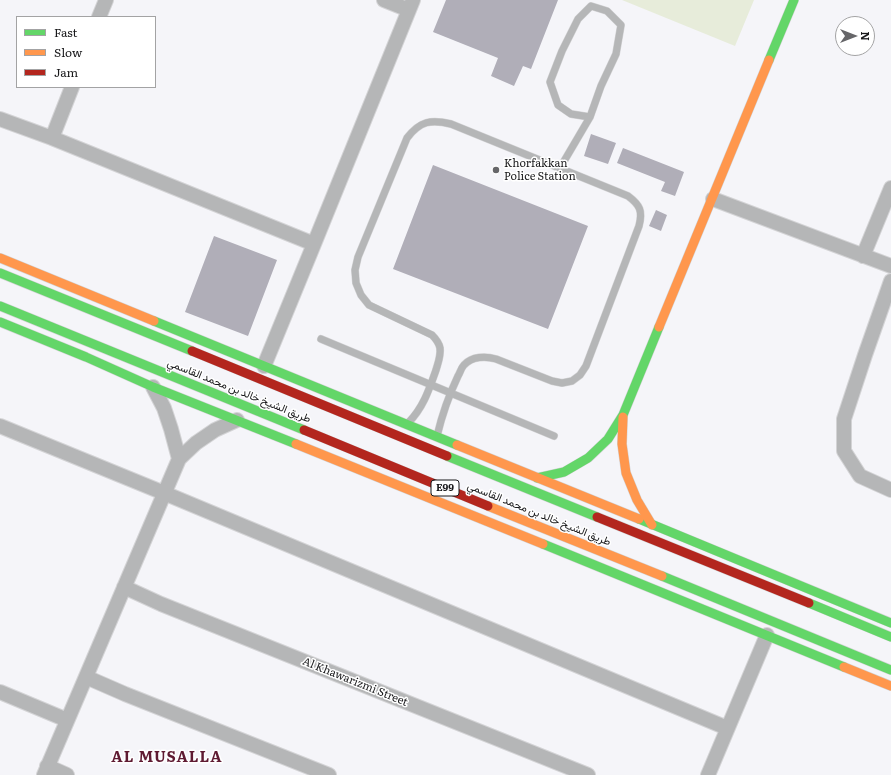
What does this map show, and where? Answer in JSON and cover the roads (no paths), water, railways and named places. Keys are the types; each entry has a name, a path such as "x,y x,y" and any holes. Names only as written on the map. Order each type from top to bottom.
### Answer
{"main road":[{"path":"537,478 564,472 588,458 608,439 623,415 794,0"},
{"path":"0,258 891,623"},
{"name":"طريق الشيخ خالد بن محمد القاسمي","path":"0,273 891,637"},
{"name":"طريق الشيخ خالد بن محمد القاسمي","path":"0,306 890,670"},
{"path":"0,322 236,420 887,685 890,670"},
{"path":"152,336 158,323"},
{"path":"86,357 91,343"},
{"path":"623,415 622,444 626,473 637,500 652,525"},
{"path":"333,459 339,445"},
{"path":"668,595 674,582"}],"street":[{"path":"99,16 106,0"},
{"path":"264,366 411,5 384,0"},
{"path":"52,138 72,88"},
{"path":"0,118 314,244"},
{"path":"863,256 891,188"},
{"path":"713,198 891,266"},
{"path":"891,281 844,419 844,451 860,476 891,490"},
{"path":"153,386 164,408 179,459"},
{"path":"67,775 46,771 179,459 196,443 215,430 236,420"},
{"path":"0,426 727,728"},
{"name":"Al Khawarizmi Street","path":"124,588 588,775"},
{"path":"708,775 767,635"},
{"path":"86,677 329,775"},
{"path":"0,692 67,720"}],"lane":[{"path":"560,168 590,117 601,86 616,54 621,25 607,11 591,6 578,20 562,51 550,82 558,105 571,114 590,117"},
{"path":"407,425 421,407 431,385 439,360 440,347 432,335 369,305 361,295 356,283 355,270 358,257 407,138 413,130 422,124 432,122 451,124 628,196 635,201 640,208 642,217 586,366 580,375 572,381 562,383 552,381 496,359 479,357 471,360 464,365 451,393 440,422 437,436"},
{"path":"321,339 554,436"}],"place":[{"name":"Khorfakkan Police Station","path":"496,170"}],"district":[{"name":"AL MUSALLA","path":"167,758"}]}
